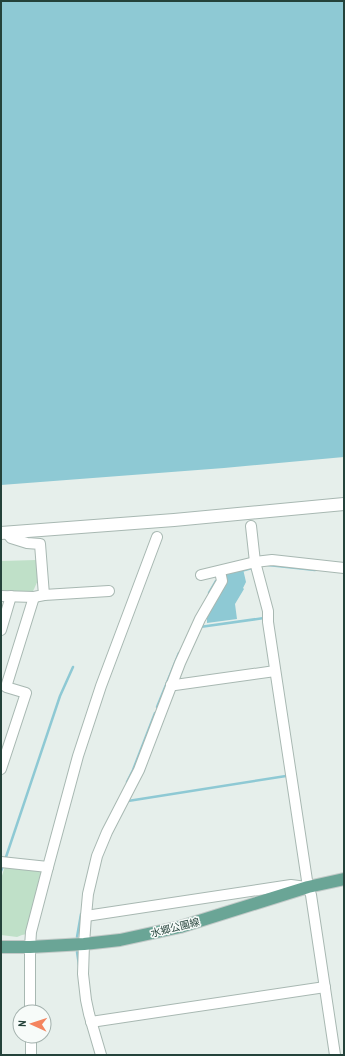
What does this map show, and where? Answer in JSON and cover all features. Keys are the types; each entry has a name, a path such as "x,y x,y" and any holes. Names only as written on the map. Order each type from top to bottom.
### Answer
{"main road":[{"name":"水郷公園線","path":"1,946 30,947 120,940 180,927 308,887 344,879"}],"street":[{"path":"3,532 174,520 344,504"},
{"path":"251,526 255,562 268,611 268,622 275,671 335,1055"},
{"path":"1,769 26,693 6,687 39,596 40,544 27,543 11,538 3,532"},
{"path":"30,1004 31,932 48,867 78,756 96,700 156,537"},
{"path":"201,575 255,562 272,560 344,568"},
{"path":"101,1055 86,1000 84,974 84,944 88,894 97,856 107,832 139,770 171,685 200,619 222,581 220,571"},
{"path":"1,596 39,596 109,591"},
{"path":"1,630 12,596"},
{"path":"171,685 275,671"},
{"path":"1,862 48,867"},
{"path":"86,916 291,885 308,887"},
{"path":"91,1022 325,987"},
{"path":"31,1044 31,1055"}],"green space":[{"path":"36,560 38,577 32,593 1,592 1,561"},
{"path":"5,866 42,869 27,934 17,937 1,935 1,879"}],"water":[{"path":"1,1 344,1 344,457 224,468 1,485"},
{"path":"243,569 246,582 243,588 244,589 235,604 237,619 207,623 207,618 225,583 223,574"}],"waterway":[{"path":"268,565 315,570"},
{"path":"241,571 252,568"},
{"path":"209,593 216,581"},
{"path":"200,627 264,618"},
{"path":"157,707 179,653"},
{"path":"5,860 60,696 73,667"},
{"path":"127,782 155,713"},
{"path":"128,801 286,776"},
{"path":"1,871 3,866"},
{"path":"77,937 81,914"},
{"path":"77,952 79,965"}]}
